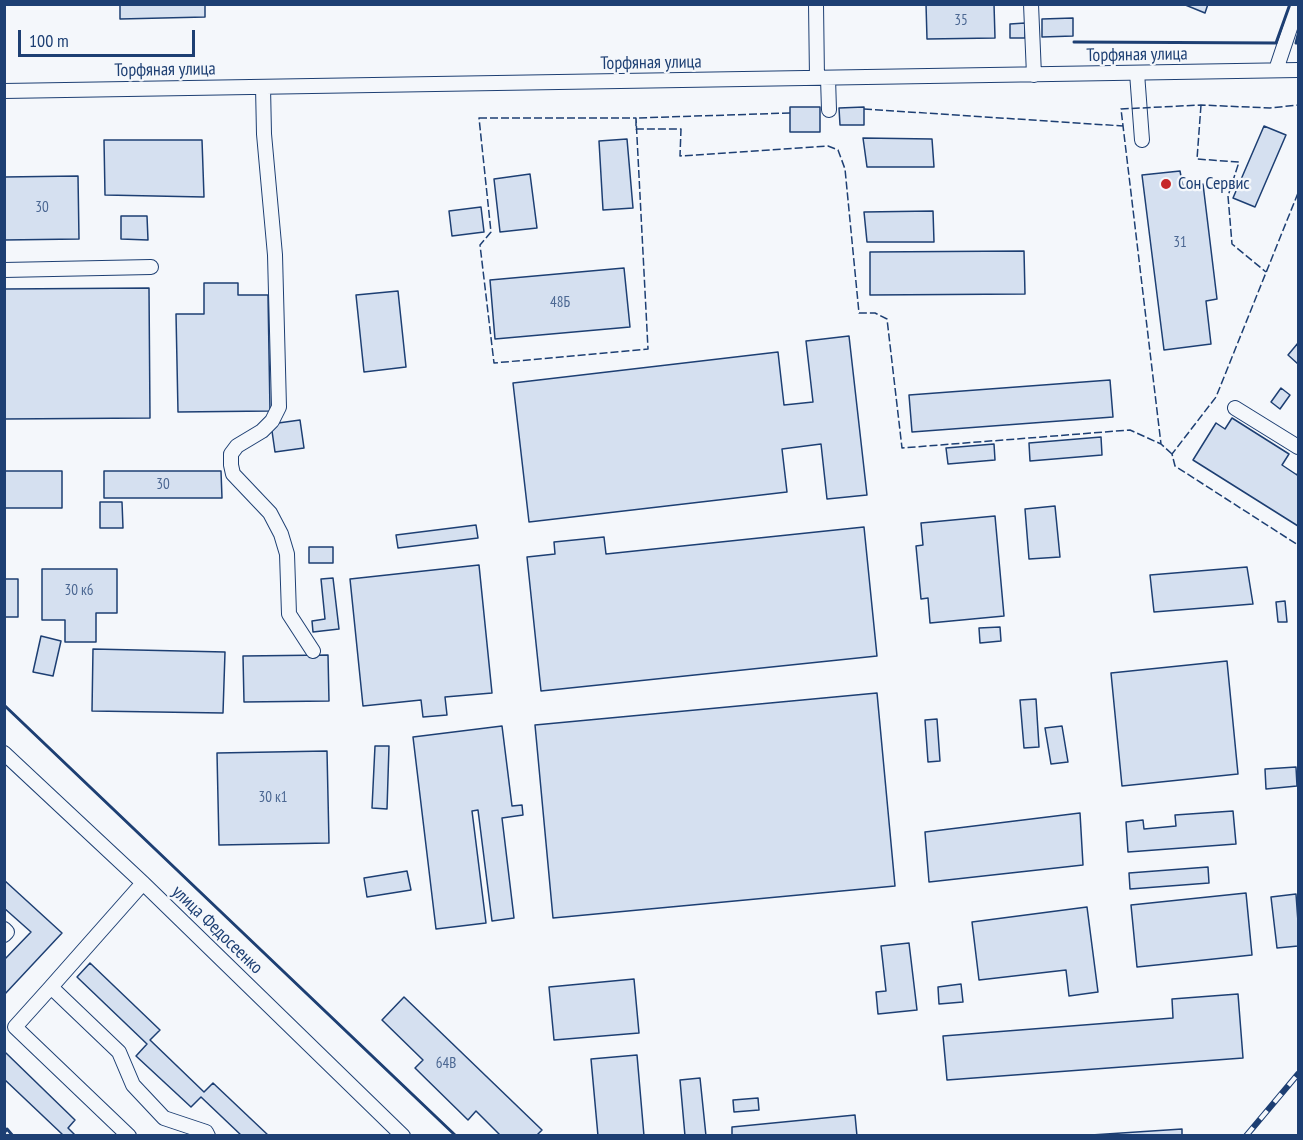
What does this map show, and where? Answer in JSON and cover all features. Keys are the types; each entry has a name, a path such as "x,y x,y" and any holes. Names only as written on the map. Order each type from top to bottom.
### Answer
{"street":[{"path":"816,4 823,78 829,110"},
{"path":"1031,4 1034,75"},
{"path":"1276,70 1298,4"},
{"name":"Торфяная улица","path":"4,91 1299,70"},
{"path":"1137,73 1142,140"},
{"path":"263,87 264,134 275,255 279,407 272,421 262,431 237,446 231,454 231,465 233,474 270,513 280,534 287,554 289,614 313,651"},
{"path":"4,270 152,267"},
{"path":"1235,408 1297,442"},
{"name":"улица Федосеенко","path":"4,753 143,883 403,1136"},
{"path":"129,1136 15,1027 143,883"},
{"path":"4,929 7,932 4,935"},
{"path":"51,987 119,1052 133,1085 164,1118 206,1132 208,1136"}],"building":[{"path":"120,4 205,4 205,17 120,19"},
{"path":"926,4 994,4 995,38 927,39"},
{"path":"1183,4 1208,4 1205,13"},
{"path":"1073,18 1073,36 1042,37 1042,19"},
{"path":"1025,23 1025,38 1010,38 1010,24"},
{"path":"790,107 820,107 820,132 790,132"},
{"path":"864,107 864,125 840,125 839,108"},
{"path":"1264,126 1286,135 1255,207 1233,198"},
{"path":"863,138 932,139 934,167 867,167"},
{"path":"627,139 633,208 603,210 599,141"},
{"path":"104,140 202,140 204,197 105,195"},
{"path":"1180,171 1183,187 1203,184 1217,299 1206,301 1211,344 1164,350 1142,175"},
{"path":"530,174 537,228 500,232 494,179"},
{"path":"78,176 79,239 4,240 4,177"},
{"path":"481,207 484,232 452,236 449,211"},
{"path":"933,211 934,242 867,242 864,212"},
{"path":"121,216 147,216 148,240 121,239"},
{"path":"1024,251 1025,294 870,295 870,252"},
{"path":"624,268 630,327 495,339 490,280"},
{"path":"204,283 238,283 238,295 268,295 270,411 178,412 176,314 204,314"},
{"path":"149,288 150,418 4,419 4,289"},
{"path":"398,291 406,367 364,372 356,295"},
{"path":"849,336 867,495 827,499 821,444 782,449 787,492 529,522 513,383 778,352 784,405 813,402 806,341"},
{"path":"1298,343 1298,364 1288,355"},
{"path":"1110,380 1113,417 912,432 909,395"},
{"path":"1281,388 1290,395 1280,409 1271,402"},
{"path":"1232,418 1289,454 1282,465 1297,475 1298,472 1298,526 1193,460 1216,423 1225,429"},
{"path":"300,420 304,448 275,452 271,424"},
{"path":"1101,437 1102,455 1030,461 1029,443"},
{"path":"994,444 995,460 948,464 946,448"},
{"path":"4,471 62,471 62,508 4,508"},
{"path":"104,471 221,471 222,498 104,498"},
{"path":"100,502 122,502 123,528 100,528"},
{"path":"1055,506 1060,557 1029,559 1025,509"},
{"path":"995,516 1004,616 930,623 928,598 921,599 916,546 923,545 921,523"},
{"path":"476,525 478,538 398,548 396,535"},
{"path":"864,527 877,656 541,691 527,557 555,554 554,542 604,537 606,554"},
{"path":"309,547 333,547 333,563 309,563"},
{"path":"479,565 492,693 445,697 447,715 423,717 421,700 363,706 350,579"},
{"path":"1247,567 1253,604 1154,612 1150,575"},
{"path":"42,569 117,569 117,613 96,613 96,642 65,642 65,620 42,620"},
{"path":"333,578 339,629 313,632 312,621 325,619 321,579"},
{"path":"4,579 18,579 18,617 4,617"},
{"path":"1285,601 1287,622 1278,622 1276,602"},
{"path":"1000,627 1001,641 980,643 979,628"},
{"path":"41,636 61,641 53,676 33,672"},
{"path":"93,649 225,652 223,713 92,711"},
{"path":"328,655 329,701 244,702 243,656"},
{"path":"1227,661 1238,774 1122,786 1111,673"},
{"path":"877,693 895,886 553,918 535,725"},
{"path":"1036,699 1039,747 1024,748 1020,700"},
{"path":"937,719 940,761 928,762 925,720"},
{"path":"502,726 512,806 522,805 523,815 502,818 514,918 492,921 478,810 472,811 486,923 436,929 413,737"},
{"path":"1062,726 1068,762 1051,764 1045,728"},
{"path":"375,746 389,746 387,809 372,808"},
{"path":"327,751 329,843 219,845 217,753"},
{"path":"1296,767 1297,786 1266,789 1265,769"},
{"path":"1233,811 1236,844 1128,852 1126,822 1143,820 1144,829 1176,826 1175,815"},
{"path":"1080,813 1083,865 929,882 925,832"},
{"path":"1208,867 1209,883 1130,889 1129,873"},
{"path":"407,871 411,890 367,897 364,878"},
{"path":"4,880 62,933 4,995 4,960 31,932 4,908"},
{"path":"1246,893 1252,955 1137,967 1131,905"},
{"path":"1296,894 1298,946 1277,948 1271,897"},
{"path":"1087,907 1098,992 1069,996 1066,970 979,980 972,922"},
{"path":"909,943 917,1010 878,1014 876,992 886,991 881,946"},
{"path":"90,963 160,1030 150,1040 204,1092 213,1083 269,1136 242,1136 201,1097 191,1107 136,1056 147,1044 77,977"},
{"path":"634,979 639,1033 554,1040 549,987"},
{"path":"961,984 963,1002 939,1004 938,987"},
{"path":"1238,994 1243,1058 947,1080 943,1036 1173,1018 1172,999"},
{"path":"404,997 542,1130 536,1136 501,1136 476,1111 468,1120 415,1068 423,1060 382,1020"},
{"path":"6,1053 75,1120 68,1128 76,1136 61,1136 62,1134 4,1079 4,1055"},
{"path":"637,1055 644,1136 598,1136 591,1059"},
{"path":"700,1078 706,1136 685,1136 680,1080"},
{"path":"758,1098 759,1110 734,1112 733,1100"},
{"path":"855,1115 857,1136 732,1136 732,1127"},
{"path":"1182,1129 1182,1136 1076,1136"}],"railway":[{"path":"1246,1136 1298,1074"}],"fence":[{"path":"1201,105 1197,159 1239,162 1228,196 1232,244 1266,272"},
{"path":"1172,454 1161,444 1121,109 1201,105 1270,108 1298,105"},
{"path":"864,109 1123,126"},
{"path":"790,113 636,118 636,129 681,129 680,156 828,146 838,150 845,169 859,313 875,313 887,319 902,448 1130,430 1161,444"},
{"path":"479,118 636,118 648,349 494,363 480,245 491,232 479,118"},
{"path":"1298,193 1216,397 1172,454 1175,466 1298,545"}],"wall":[{"path":"1074,42 1276,43 1290,4"},
{"path":"1298,35 1296,43 1298,43"},
{"path":"4,705 456,1136"},
{"path":"4,1133 7,1129 13,1136"}],"place":[{"name":"Сон Сервис","path":"1166,184"}]}
